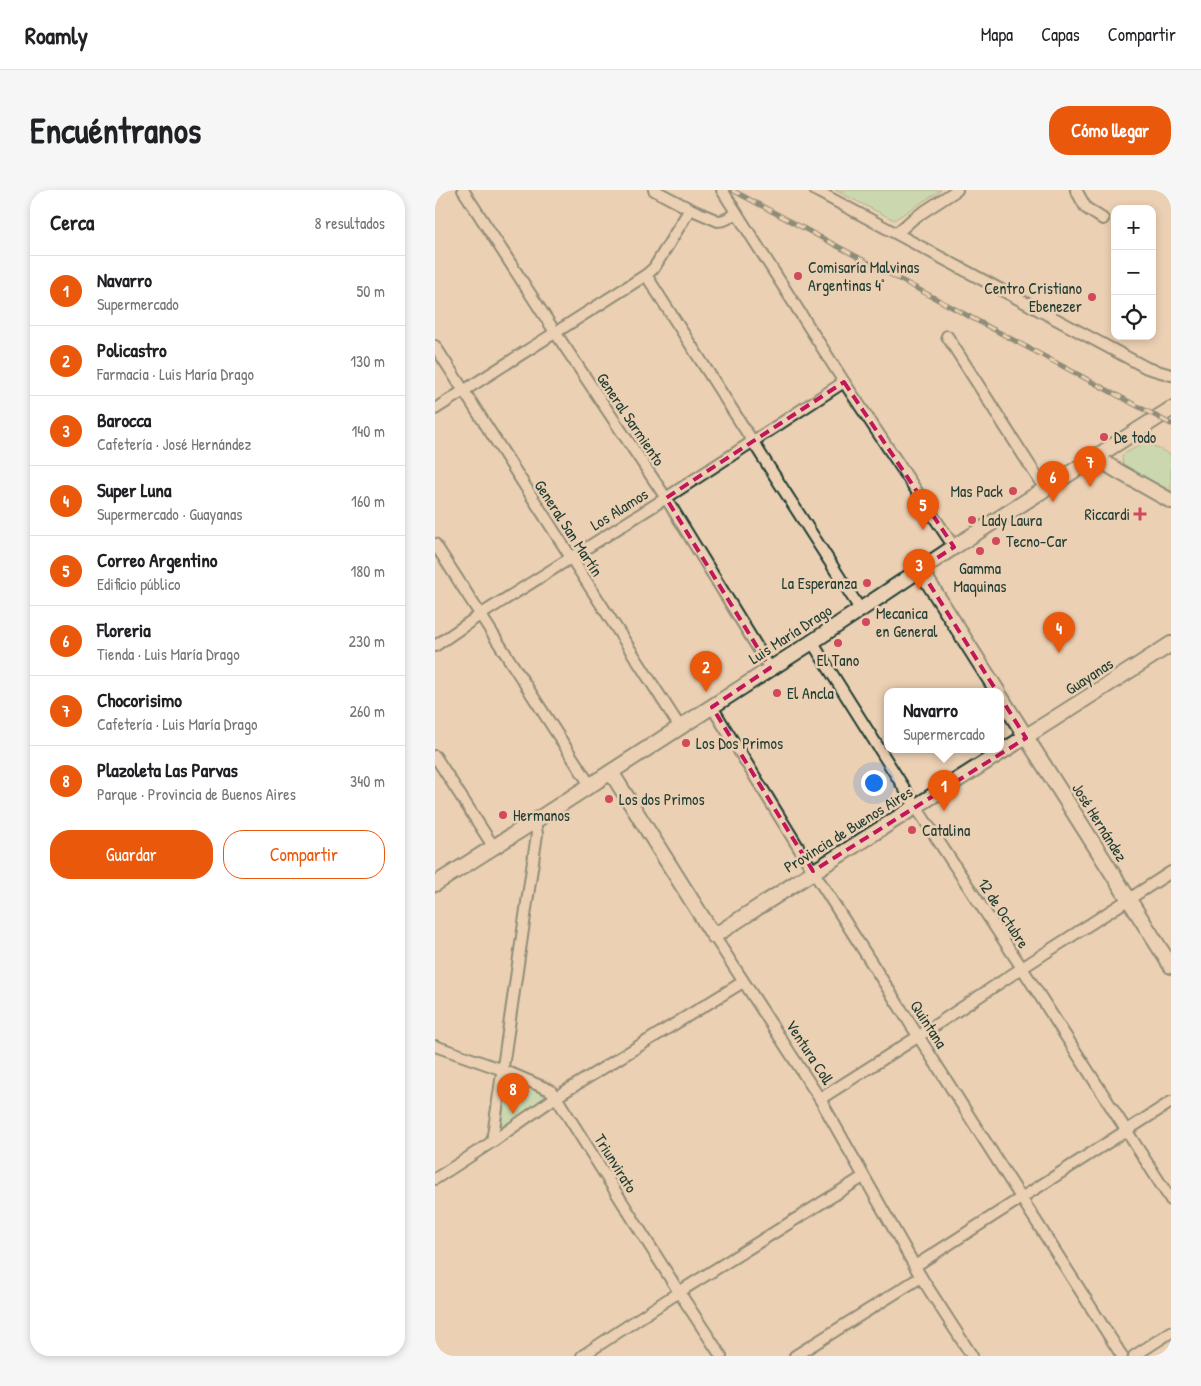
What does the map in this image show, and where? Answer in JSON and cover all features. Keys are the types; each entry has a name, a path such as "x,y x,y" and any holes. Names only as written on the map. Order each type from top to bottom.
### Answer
{"street":[{"name":"General Sarmiento","path":"463,190 666,498 770,668"},
{"path":"654,190 718,221 723,221 736,212"},
{"path":"722,190 844,382 954,548"},
{"path":"815,190 1147,368 1171,376"},
{"path":"897,233 914,218 957,190"},
{"path":"1076,190 1086,208 1103,219"},
{"path":"435,410 463,390 646,275 654,268 690,209"},
{"path":"646,275 859,609"},
{"path":"947,336 1045,489"},
{"name":"General San Martín","path":"435,346 680,727"},
{"name":"Los Alamos","path":"435,646 480,615 666,498 844,382"},
{"name":"Luis María Drago","path":"435,884 712,707 920,569 1168,411"},
{"path":"1096,457 1171,501"},
{"path":"435,544 590,785"},
{"path":"920,569 995,688"},
{"name":"12 de Octubre","path":"812,642 916,807 1171,1200"},
{"name":"Guayanas","path":"1026,738 1171,644"},
{"name":"José Hernández","path":"1004,702 1171,966"},
{"name":"Quintana","path":"712,707 813,871 1122,1356"},
{"name":"Provincia de Buenos Aires","path":"1004,752 1026,738"},
{"name":"Provincia de Buenos Aires","path":"714,936 813,871 1002,753"},
{"path":"435,756 493,846"},
{"name":"Ventura Coll","path":"611,772 743,982 820,1099 921,1277 972,1356"},
{"path":"492,1142 537,834 535,821"},
{"path":"820,1099 1171,872"},
{"path":"435,1179 556,1097 743,982"},
{"name":"Triunvirato","path":"435,1046 503,1070 550,1090 721,1356"},
{"path":"915,1266 1171,1102"},
{"path":"582,1356 679,1292 863,1177"},
{"path":"795,1356 921,1277"},
{"path":"1134,1356 1171,1332"}],"highlighted area":[{"path":"844,382 954,547 920,569 1026,738 813,871 712,707 770,668 666,498"}],"green space":[{"path":"835,190 941,190 894,220"},
{"path":"1146,442 1171,455 1171,491 1127,468 1123,464 1122,457 1124,454"},
{"path":"508,1079 544,1095 546,1100 501,1128"}],"railway":[{"path":"732,190 1171,424"}],"place":[{"name":"Comisaría Malvinas Argentinas 4°","path":"798,276"},
{"name":"Centro Cristiano Ebenezer","path":"1092,297"},
{"name":"De todo","path":"1104,437"},
{"name":"Chocorisimo","path":"1090,487"},
{"name":"Mas Pack","path":"1013,491"},
{"name":"Floreria","path":"1053,502"},
{"name":"Riccardi","path":"1140,514"},
{"name":"Lady Laura","path":"972,520"},
{"name":"Correo Argentino","path":"923,530"},
{"name":"Tecno-Car","path":"996,541"},
{"name":"Gamma Maquinas","path":"980,551"},
{"name":"La Esperanza","path":"867,583"},
{"name":"Barocca","path":"919,590"},
{"name":"Mecanica en General","path":"866,622"},
{"name":"El Tano","path":"838,643"},
{"name":"Super Luna","path":"1059,653"},
{"name":"Policastro","path":"706,692"},
{"name":"El Ancla","path":"777,693"},
{"name":"Los Dos Primos","path":"686,743"},
{"name":"Los dos Primos","path":"609,799"},
{"name":"Navarro","path":"944,811"},
{"name":"Hermanos","path":"503,815"},
{"name":"Catalina","path":"912,830"},
{"name":"Plazoleta Las Parvas","path":"513,1114"}]}
